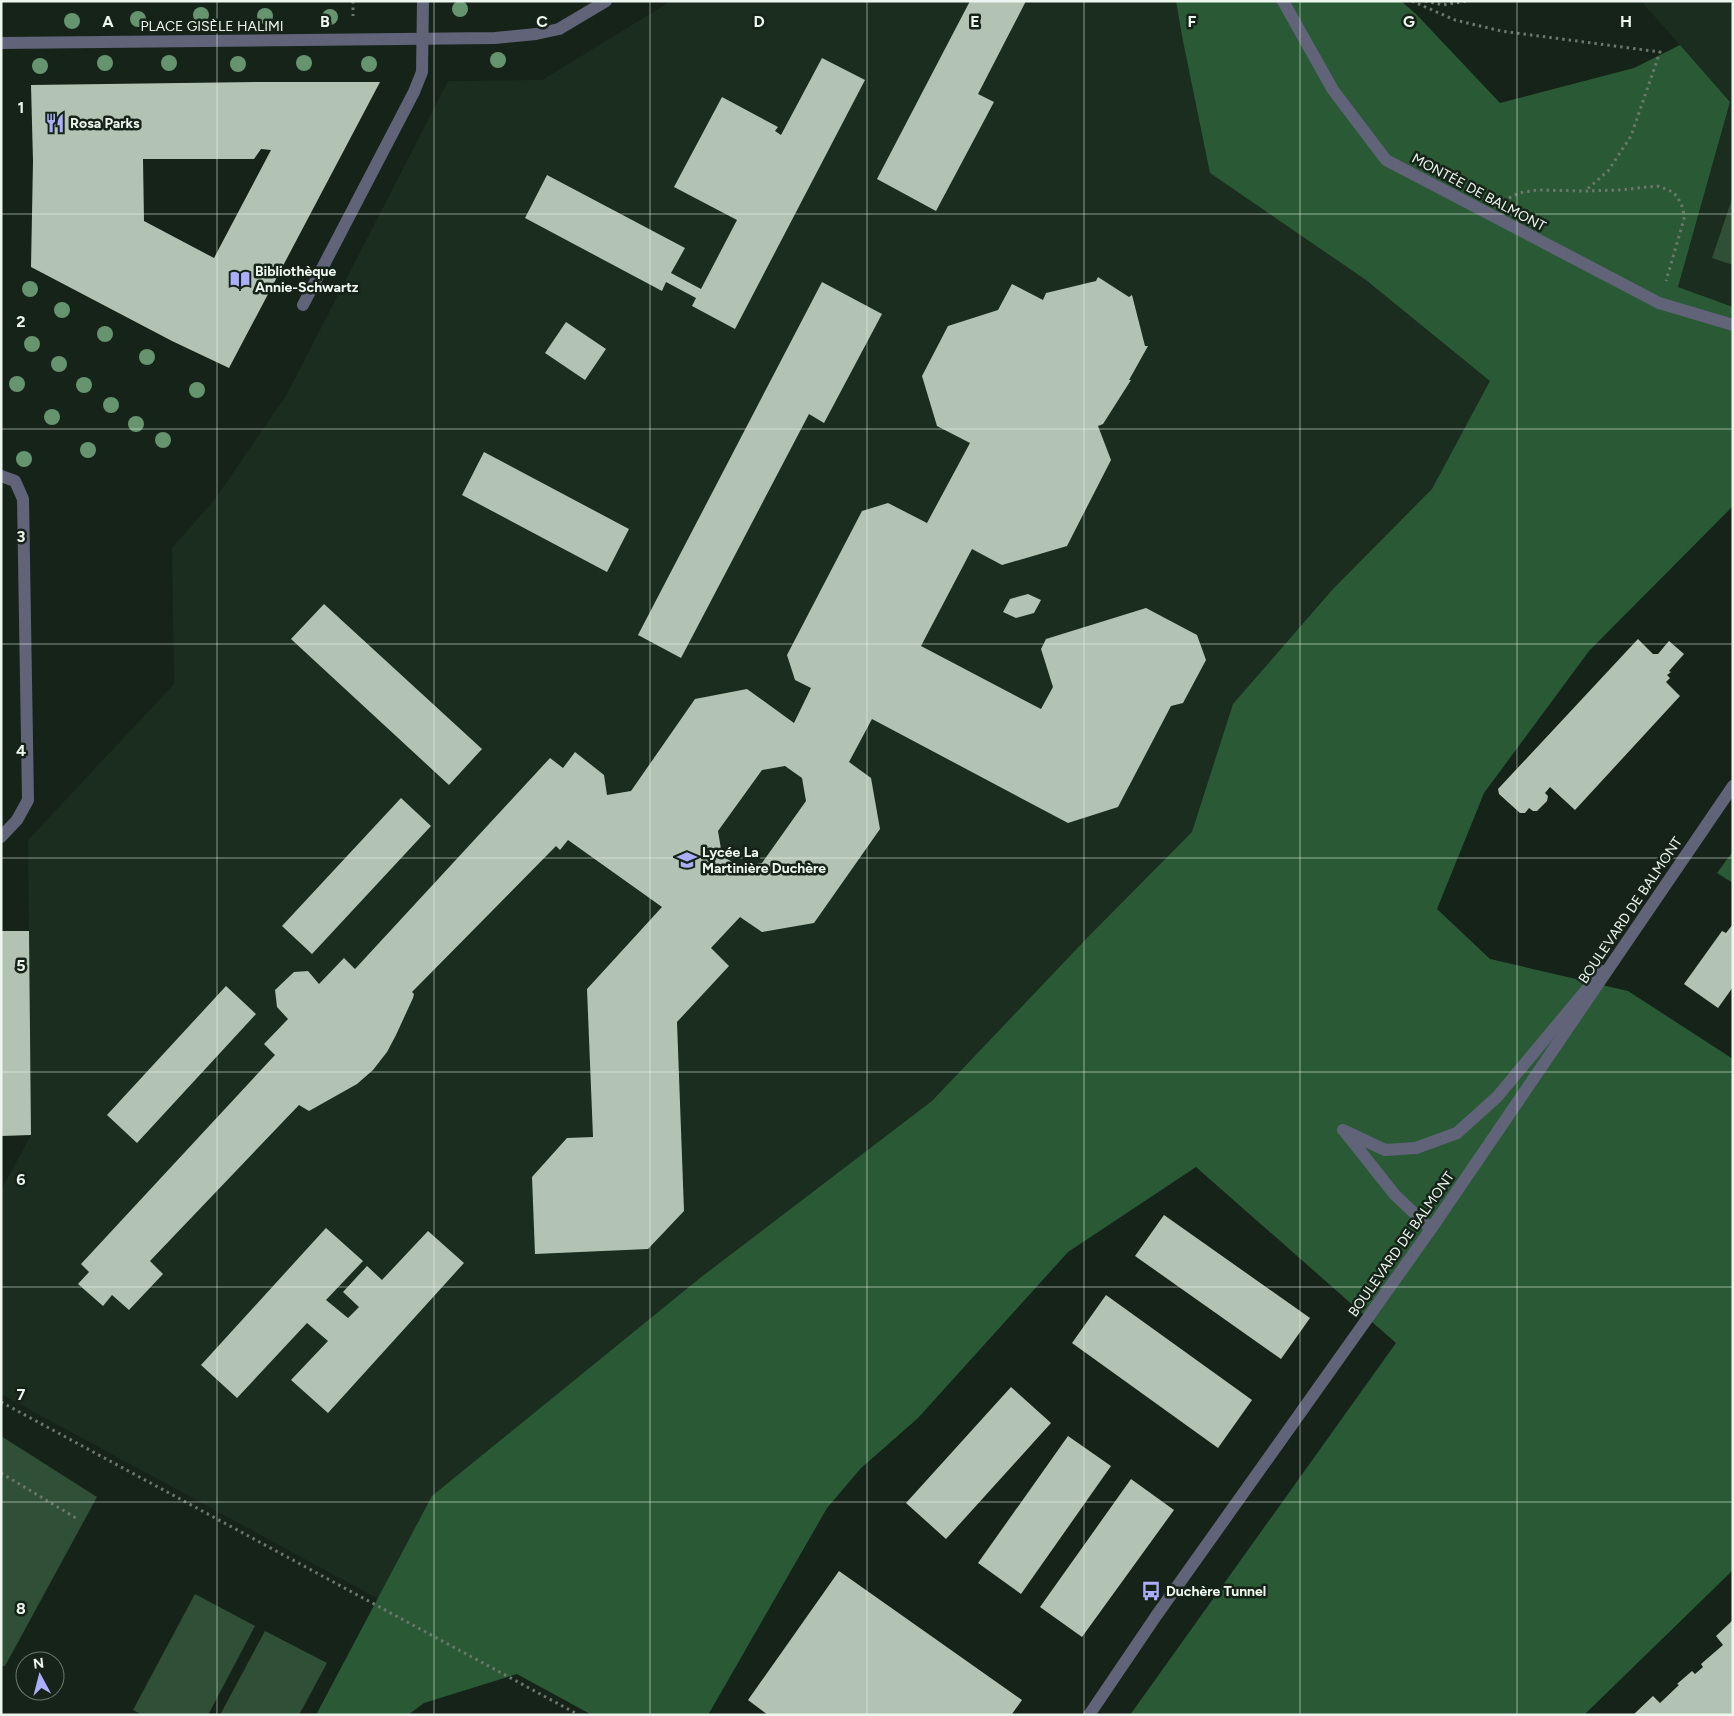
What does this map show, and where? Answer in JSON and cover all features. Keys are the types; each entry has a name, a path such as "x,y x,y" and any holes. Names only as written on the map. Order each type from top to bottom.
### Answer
{"street":[{"path":"303,305 414,92 422,72 422,1"},
{"name":"PLACE GISÈLE HALIMI","path":"1,43 495,38 536,34 559,29 606,1"},
{"name":"MONTÉE DE BALMONT","path":"1283,1 1333,90 1386,160 1660,303 1733,325"},
{"path":"1,476 15,482 23,499 28,800 17,820 1,837"},
{"name":"BOULEVARD DE BALMONT","path":"1089,1715 1167,1600 1431,1229 1733,786"},
{"path":"1431,1229 1395,1195 1343,1130 1385,1150 1416,1148 1457,1133 1496,1097 1558,1021 1625,944"}],"path":[{"path":"352,1 353,22"},
{"path":"1412,1 1455,20 1475,26 1660,52 1631,136 1608,171 1585,191"},
{"path":"1425,1 1443,5 1466,1"},
{"path":"1482,211 1519,193 1537,190 1619,190 1657,186 1669,190 1677,196 1684,219 1660,303"},
{"path":"1,1402 579,1715"},
{"path":"1,1473 76,1518"}],"shaded area":[{"name":"Lycée La Martinière Duchère","path":"671,1 1245,1 1589,300 861,1469 827,1508 708,1715 592,1715 1,1394 1,1190 31,1135 28,840 174,684 172,548 215,499 287,394 448,81 542,80"},
{"path":"1641,1 1733,1 1733,307 1678,287 1730,102"},
{"path":"1733,196 1733,265 1712,258"},
{"path":"1,1436 97,1497 5,1666 1,1666"},
{"path":"195,1594 255,1626 208,1715 142,1715 133,1710"},
{"path":"265,1631 327,1663 299,1715 220,1715"}],"green space":[{"path":"1176,1 1401,1 1416,14 1500,103 1634,68 1680,45 1730,102 1678,287 1733,307 1733,506 1589,651 1484,793 1437,909 1490,959 1628,991 1733,1059 1733,1570 1584,1715 1130,1715 1396,1343 1196,1167 1068,1252 918,1418 860,1469 827,1508 708,1715 592,1715 517,1674 424,1703 408,1715 316,1715 432,1496 700,1278 932,1101 1088,937 1192,832 1233,704 1333,589 1432,489 1490,381 1366,280 1210,173"},
{"path":"1733,851 1733,883 1717,873"}],"building":[{"path":"970,1 1026,1 978,94 994,102 936,211 877,179"},
{"path":"822,58 865,80 735,329 692,306 696,298 666,282 662,291 525,218 547,175 685,248 671,273 701,289 737,220 674,187 722,97 778,127 775,131 781,135"},
{"path":"380,82 229,368 172,341 31,267 33,161 31,85","holes":["261,149 271,150 214,258 144,221 143,159 254,159"]},
{"path":"1098,277 1129,297 1132,295 1145,346 1148,346 1129,380 1131,380 1103,424 1098,426 1111,460 1067,546 1002,565 972,549 921,646 1041,709 1053,687 1041,649 1046,639 1146,608 1197,635 1206,660 1183,703 1171,706 1118,807 1068,823 872,719 849,762 871,778 880,829 814,923 762,932 740,917 711,948 729,966 677,1022 684,1211 648,1249 535,1254 532,1177 567,1138 593,1137 587,989 662,907 568,840 560,850 556,846 412,992 414,994 413,998 396,1035 387,1052 373,1070 357,1084 309,1111 299,1105 150,1261 163,1274 129,1310 112,1295 103,1306 78,1284 89,1272 81,1264 275,1055 264,1044 288,1019 277,1007 275,990 294,972 308,971 319,984 344,958 355,969 550,758 563,768 575,752 604,775 607,795 631,791 695,699 747,689 794,723 811,688 795,680 787,655 862,511 888,503 927,523 970,443 937,426 922,376 948,326 998,310 1012,284 1043,300 1046,293 1096,281","holes":["785,766 802,778 806,801 762,863 739,867 722,855 718,831 762,770"]},
{"path":"822,282 882,314 824,423 809,414 681,658 638,635"},
{"path":"566,322 606,349 585,380 545,353"},
{"path":"484,452 629,529 607,572 462,495"},
{"path":"1028,594 1041,600 1034,613 1016,618 1003,612 1010,599"},
{"path":"324,604 482,749 449,785 291,639"},
{"path":"1638,639 1653,654 1658,654 1669,641 1684,654 1669,671 1671,672 1667,675 1670,678 1666,682 1680,696 1575,810 1550,787 1545,793 1548,796 1547,801 1537,811 1529,808 1525,813 1520,813 1499,794 1498,789"},
{"path":"401,798 431,826 312,954 282,926"},
{"path":"1733,924 1733,987 1718,1008 1684,984 1722,931 1726,933"},
{"path":"1,931 29,931 31,1135 1,1136"},
{"path":"226,986 256,1014 137,1143 107,1115"},
{"path":"1164,1215 1310,1318 1281,1359 1135,1256"},
{"path":"326,1228 363,1261 326,1300 348,1318 359,1307 343,1292 367,1266 382,1280 428,1231 464,1263 328,1413 291,1380 328,1341 307,1323 237,1398 201,1365"},
{"path":"1106,1295 1252,1400 1218,1448 1072,1343"},
{"path":"1011,1387 1051,1423 946,1539 906,1503"},
{"path":"1068,1436 1111,1466 1021,1594 978,1563"},
{"path":"1131,1479 1174,1510 1082,1637 1040,1607"},
{"path":"839,1571 1022,1700 1013,1715 768,1715 748,1700"},
{"path":"1733,1620 1733,1715 1633,1715 1653,1696 1660,1703 1692,1671 1695,1674 1703,1667 1701,1664 1723,1645 1716,1636"}],"place":[{"name":"Rosa Parks","path":"55,123"},
{"name":"Bibliothèque Annie-Schwartz","path":"240,279"},
{"name":"Lycée La Martinière Duchère","path":"687,860"},
{"name":"Duchère Tunnel","path":"1151,1591"}]}
